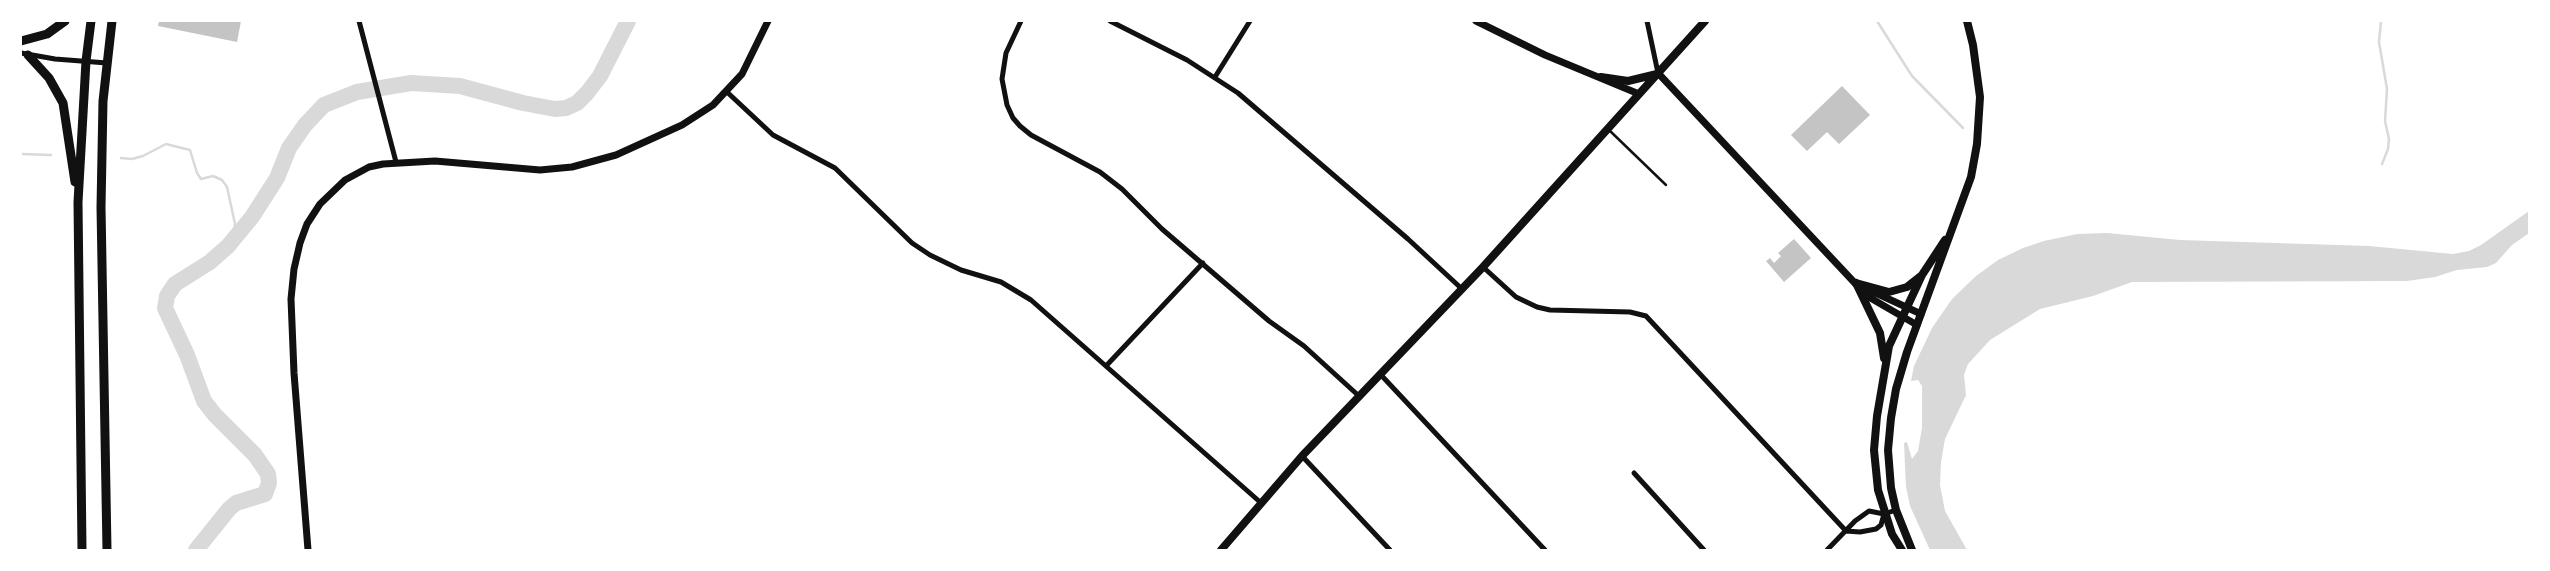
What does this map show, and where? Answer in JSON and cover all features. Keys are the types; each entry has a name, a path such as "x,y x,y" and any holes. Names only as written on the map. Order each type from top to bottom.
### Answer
{"main road":[{"path":"21,41 47,34 65,21"},
{"path":"82,550 78,202 86,61 91,21"},
{"path":"107,550 101,207 102,142 107,63 112,21"},
{"path":"1221,550 1260,502 1302,456 1483,267 1705,21"},
{"path":"1912,550 1896,510 1889,472 1891,418 1896,389 1917,324 1971,177 1979,120 1978,74 1967,21"},
{"path":"24,54 49,78 62,103 78,202"},
{"path":"1601,77 1628,81 1658,73"},
{"path":"1902,550 1892,534 1884,514 1878,490 1874,450 1885,363 1901,317 1922,275 1949,234"},
{"path":"1856,283 1889,292 1907,287 1922,275"},
{"path":"1856,283 1880,333 1885,363"}],"street":[{"path":"359,21 381,98 396,162"},
{"path":"308,550 292,331 294,269 307,224 326,198 357,172 396,162 435,161 540,170 572,167 616,155 700,115 727,92 742,74 768,21"},
{"path":"1021,21 1002,64 1003,92 1013,118 1031,135 1100,172 1269,321 1304,346 1360,397"},
{"path":"1110,21 1187,60 1215,77 1262,112 1408,239 1462,289"},
{"path":"1215,77 1250,21"},
{"path":"1476,21 1545,55 1640,94"},
{"path":"1647,21 1658,73 1876,303 1917,324"},
{"path":"24,54 107,63"},
{"path":"727,92 772,135 835,168 912,243 943,263 1001,282 1017,290 1260,502"},
{"path":"1106,366 1203,263"},
{"path":"1483,267 1516,297 1537,308 1630,312 1646,316 1846,531 1860,532 1876,529 1882,525 1884,514"},
{"path":"1856,283 1921,314"},
{"path":"1381,375 1545,550"},
{"path":"1302,456 1390,550"},
{"path":"1634,473 1704,550"},
{"path":"1827,550 1855,521 1869,512 1884,514 1896,510"}],"lane":[{"path":"1608,129 1666,185"}],"shaded area":[{"path":"2529,211 2529,233 2512,245 2496,263 2487,267 2457,270 2435,277 2407,281 2132,282 2093,296 2040,309 1990,340 1968,364 1964,375 1966,395 1945,439 1940,485 1945,511 1967,550 1930,550 1910,506 1906,487 1904,443 1907,442 1912,459 1918,451 1922,428 1922,386 1918,380 1911,381 1914,366 1932,328 1952,299 1976,276 1998,260 2023,248 2044,241 2077,234 2107,233 2180,240 2369,246 2453,254 2469,251 2481,245"}],"building":[{"path":"159,21 241,21 237,42 158,26"},
{"path":"1842,86 1870,115 1839,144 1827,132 1807,151 1791,135"},
{"path":"1794,239 1811,258 1784,282 1766,261 1770,258 1774,263 1781,256 1778,253"}],"waterway":[{"path":"196,550 229,509 236,503 265,494 269,483 268,474 255,455 215,415 204,401 187,355 165,308 167,296 175,284 210,262 228,246 252,217 277,178 289,148 305,125 324,105 357,92 411,83 460,86 523,103 555,109 566,108 577,103 600,76 628,21"},
{"path":"1877,21 1912,76 1963,128"},
{"path":"2381,21 2379,42 2387,89 2385,121 2389,139 2388,149 2382,164"},
{"path":"121,158 132,159 143,156 166,144 190,150 197,173 201,179 213,176 222,180 227,187 235,224 233,239"},
{"path":"21,154 51,155"}]}
